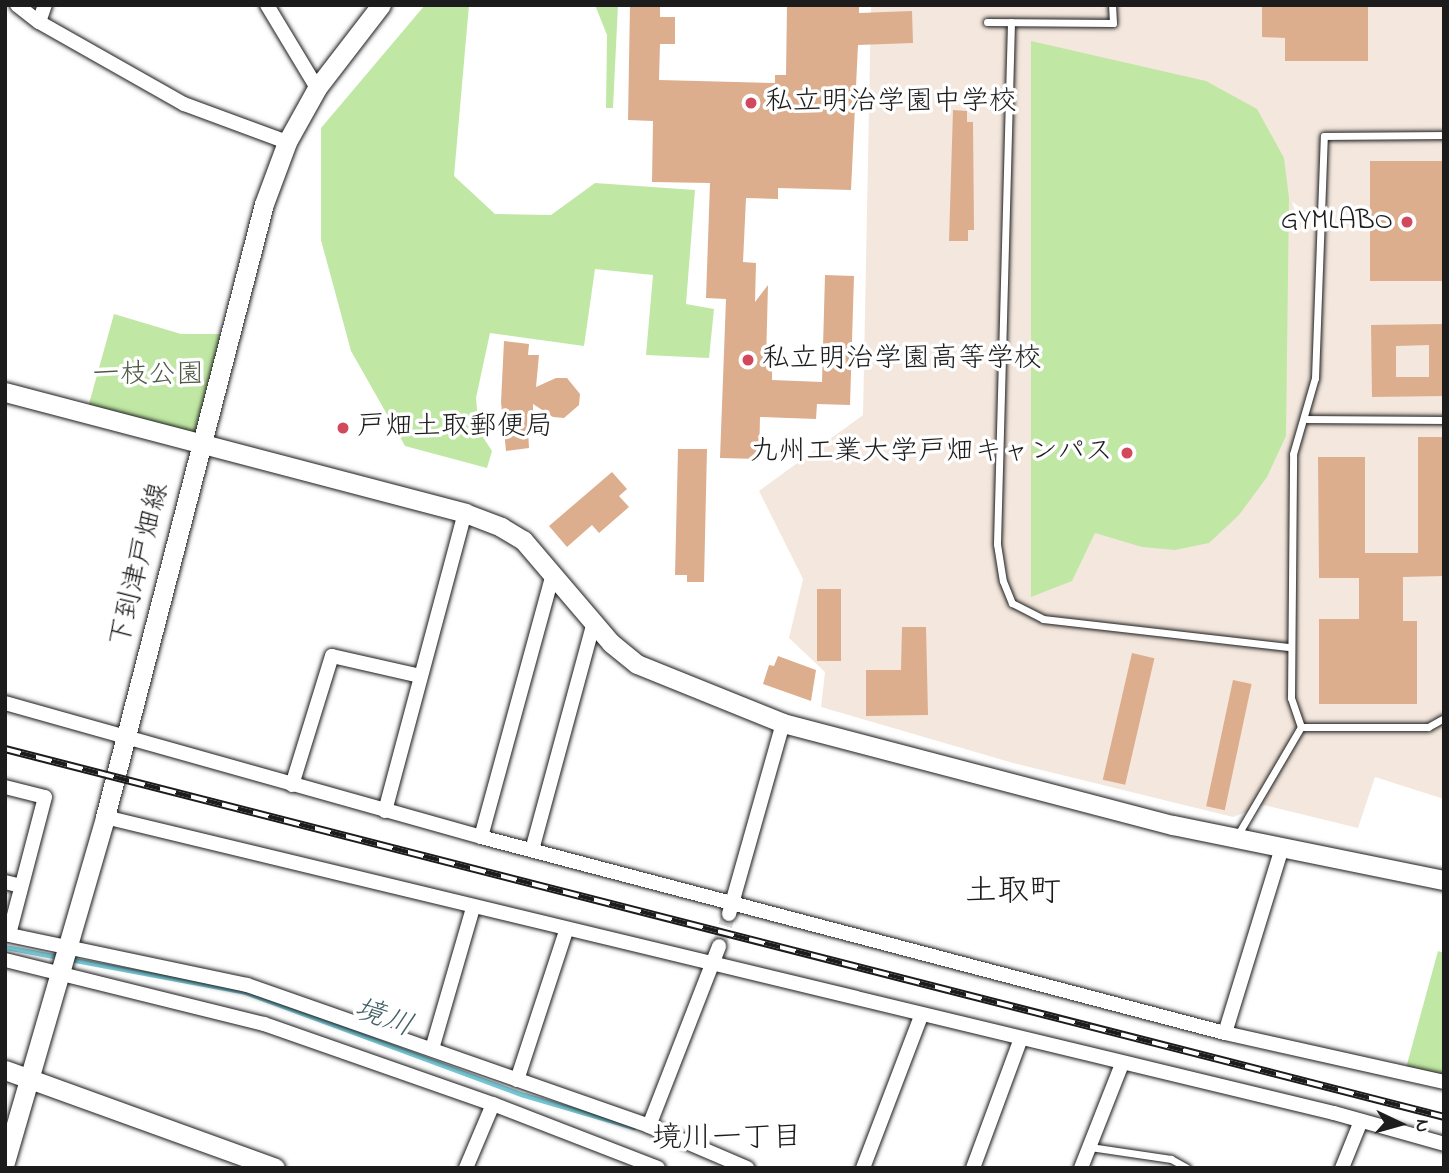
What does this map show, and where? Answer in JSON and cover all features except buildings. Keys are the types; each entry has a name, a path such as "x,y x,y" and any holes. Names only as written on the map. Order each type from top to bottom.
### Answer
{"street":[{"path":"17,5 39,22 184,104 287,142"},
{"path":"39,22 45,5"},
{"path":"267,5 317,88"},
{"name":"下到津戸畑線","path":"5,1162 105,817 257,228 287,142 317,88 380,5"},
{"path":"5,393 201,447 464,513 523,540 594,622 636,664 783,723 999,783 1236,838 1444,880"},
{"path":"384,811 464,513"},
{"path":"481,837 553,573"},
{"path":"532,850 594,622"},
{"path":"292,785 332,656 420,676"},
{"path":"5,703 731,908 1225,1033 1444,1082"},
{"path":"731,908 783,723"},
{"path":"5,787 45,797 7,934 247,985 649,1126 747,1168"},
{"path":"105,817 712,967 1361,1121 1444,1144"},
{"path":"1225,1033 1282,848"},
{"path":"5,882 21,886"},
{"path":"432,1049 472,908"},
{"path":"517,1080 566,930"},
{"path":"649,1126 719,946"},
{"path":"5,960 62,971 264,1024 493,1104 658,1168"},
{"path":"863,1168 920,1016"},
{"path":"973,1168 1020,1041"},
{"path":"1081,1168 1122,1064"},
{"path":"5,1070 31,1076 275,1168"},
{"path":"466,1168 493,1104"},
{"path":"1342,1168 1361,1121"}],"lane":[{"path":"987,22 1112,23 1112,5"},
{"path":"1010,22 998,544 1003,581 1012,603 1043,619 1290,647"},
{"path":"1236,838 1301,727 1291,698 1293,454 1307,419 1315,378 1324,136 1444,135"},
{"path":"1307,419 1444,420"},
{"path":"1301,727 1428,727 1444,718"},
{"path":"1089,1147 1171,1159 1187,1168"}],"shaded area":[{"name":"九州工業大学戸畑キャンパス","path":"871,5 1444,5 1444,799 1375,777 1358,828 1264,805 1233,817 1013,763 821,707 825,672 789,638 803,579 759,491 863,415"}],"green space":[{"path":"425,5 469,5 454,176 495,214 551,215 595,183 695,190 686,304 714,309 709,358 646,355 653,275 595,269 584,346 490,333 476,398 479,431 492,451 487,468 405,446 351,351 321,240 321,128"},
{"path":"595,5 618,5 613,108 606,108 607,35"},
{"path":"1031,41 1206,81 1257,109 1284,158 1289,198 1286,436 1267,477 1239,515 1209,543 1175,550 1142,547 1095,533 1072,581 1031,597"},
{"name":"一枝公園","path":"114,314 181,334 225,334 197,442 87,411"},
{"path":"1438,951 1444,953 1444,1077 1406,1068"}],"waterway":[{"name":"境川","path":"5,947 245,992 524,1095 633,1127"}],"tunnel":[{"path":"719,946 729,914"}],"railway":[{"path":"5,749 1444,1117"}],"place":[{"name":"私立明治学園中学校","path":"751,103"},
{"name":"GYMLABO","path":"1407,222"},
{"name":"私立明治学園高等学校","path":"748,360"},
{"name":"戸畑土取郵便局","path":"343,428"},
{"name":"九州工業大学戸畑キャンパス","path":"1127,453"}],"district":[{"name":"土取町","path":"1013,893"},
{"name":"境川一丁目","path":"727,1139"}]}
